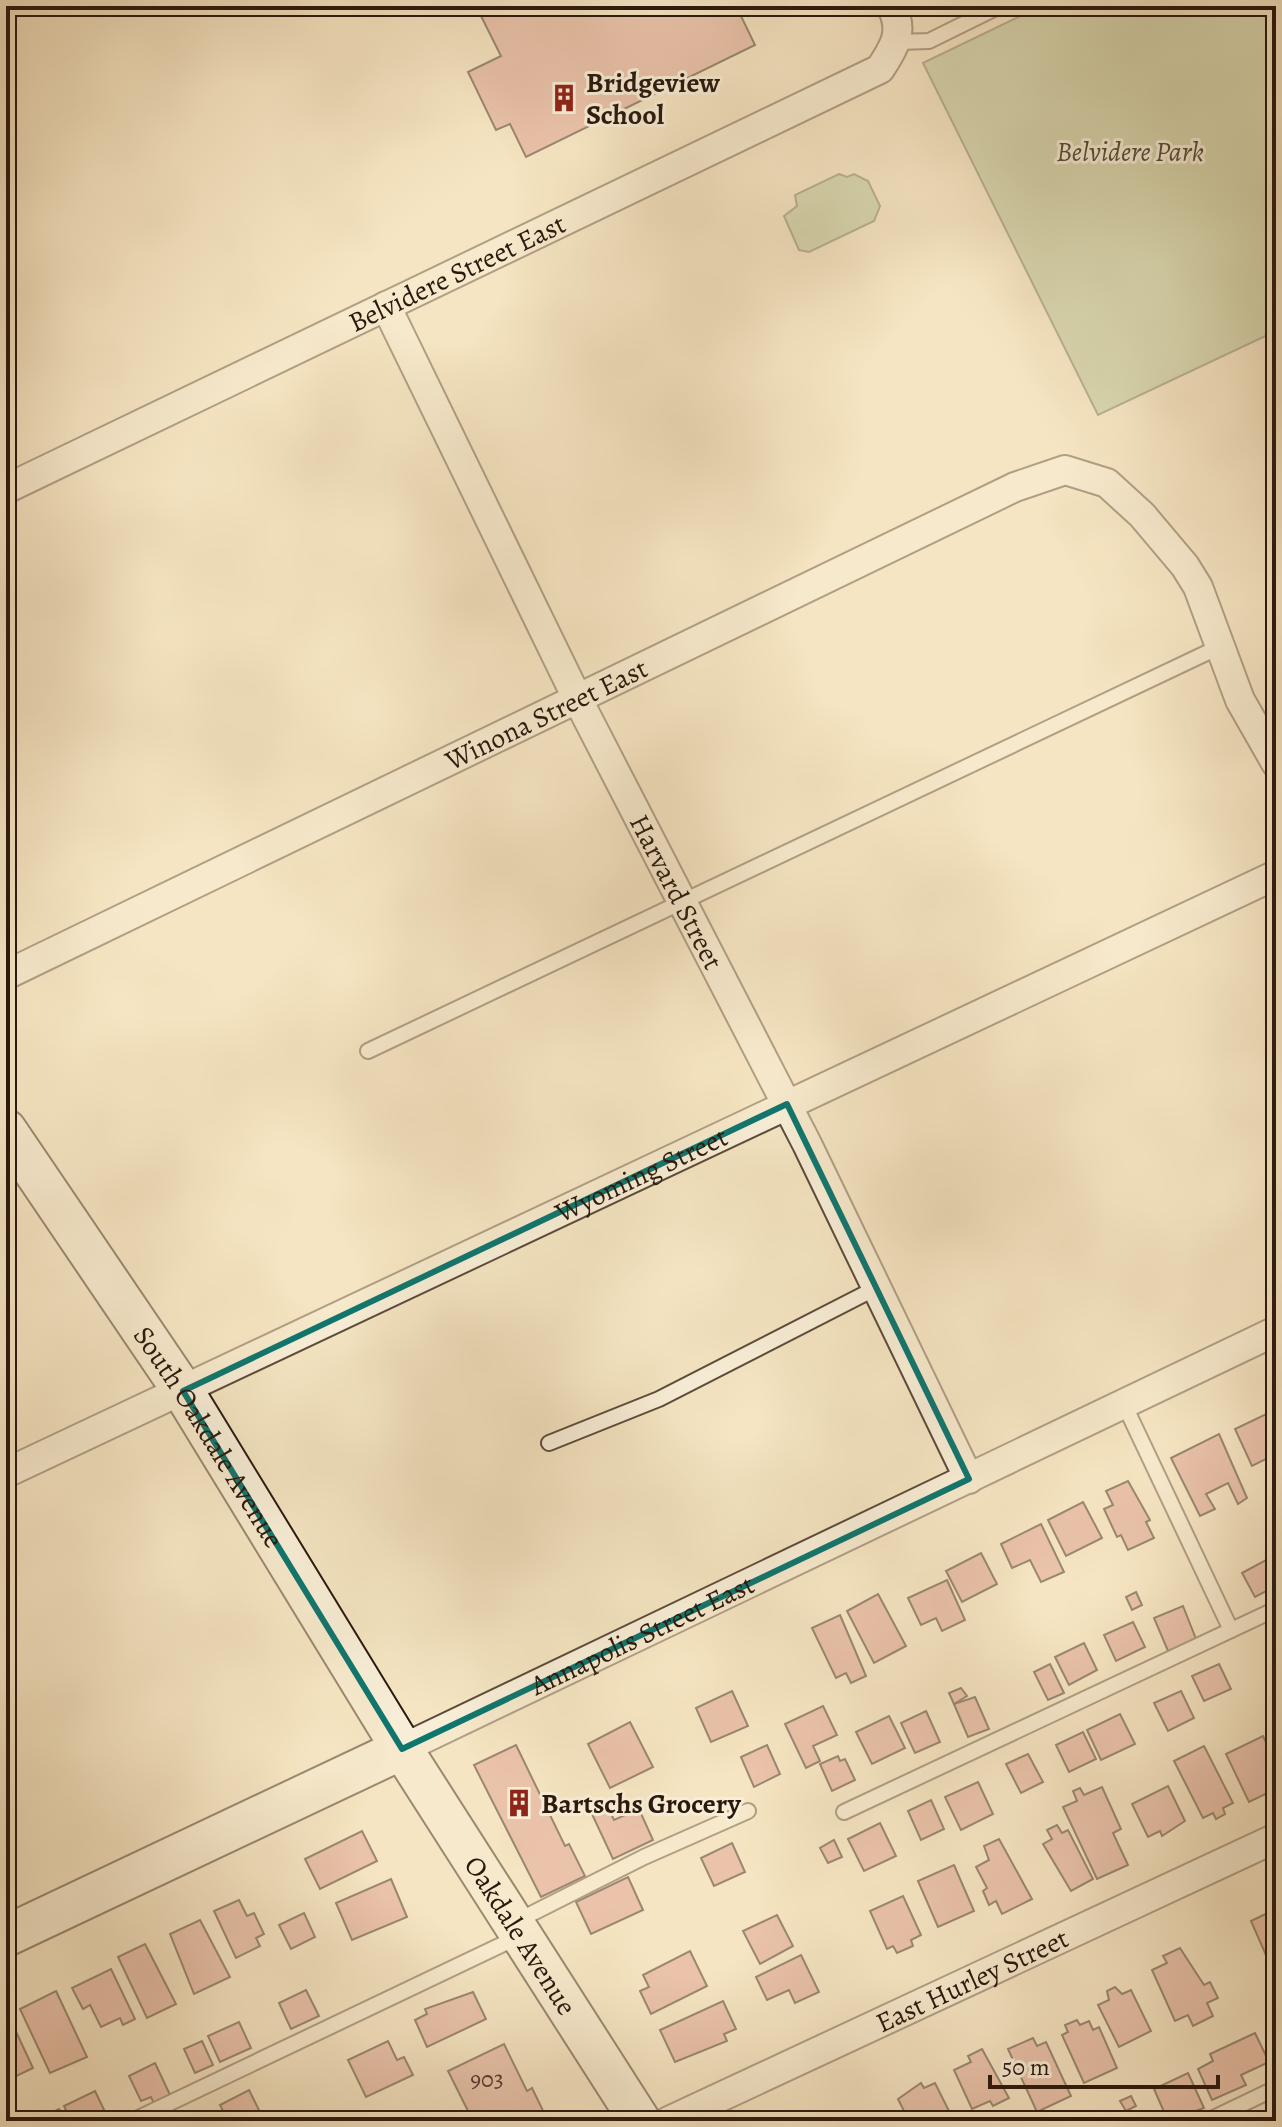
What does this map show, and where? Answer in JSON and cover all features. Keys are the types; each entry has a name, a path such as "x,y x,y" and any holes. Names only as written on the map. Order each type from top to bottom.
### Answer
{"street":[{"path":"891,6 896,15 898,42"},
{"name":"Belvidere Street East","path":"6,489 880,69 898,42"},
{"name":"Harvard Street","path":"386,306 577,698 878,1287 969,1479"},
{"name":"Winona Street East","path":"6,975 1015,487 1065,470 1112,487 1142,515 1185,566 1198,587 1219,647"},
{"path":"1219,647 1250,722 1276,763"},
{"name":"Wyoming Street","path":"6,1473 1276,875"},
{"name":"South Oakdale Avenue","path":"6,1130 183,1391 402,1749"},
{"name":"Annapolis Street East","path":"6,1936 1276,1331"},
{"name":"Oakdale Avenue","path":"402,1749 640,2121"},
{"name":"East Hurley Street","path":"669,2121 1276,1838"}],"lane":[{"path":"898,42 929,41 1000,6"},
{"path":"368,1051 1219,647"},
{"path":"549,1443 659,1399 878,1287"},
{"path":"1124,1404 1231,1630"},
{"path":"844,1812 1276,1609"},
{"path":"132,2121 518,1929 644,1857 748,1811"},
{"path":"1207,2121 1276,2088"}],"highlighted area":[{"path":"787,1104 969,1479 402,1749 183,1391"}],"green space":[{"name":"Belvidere Park","path":"1041,6 1276,6 1276,331 1098,415 923,63"},
{"path":"839,174 847,177 854,174 868,181 880,206 874,221 809,252 799,250 784,216 797,206 795,195"}],"building":[{"name":"Bridgeview School","path":"476,6 603,6 606,12 617,6 756,6 740,14 755,45 526,157 510,124 496,130 468,72 501,56"},
{"path":"1273,1411 1276,1454 1252,1466 1235,1429"},
{"path":"1219,1434 1247,1498 1238,1504 1228,1483 1206,1494 1215,1509 1200,1516 1171,1458"},
{"path":"1128,1481 1150,1520 1146,1522 1154,1538 1128,1550 1121,1535 1117,1537 1104,1509 1113,1505 1106,1491"},
{"path":"1083,1502 1102,1538 1066,1556 1048,1520"},
{"path":"1041,1524 1064,1572 1041,1582 1030,1560 1012,1568 1001,1544"},
{"path":"981,1553 997,1584 962,1602 946,1571"},
{"path":"1266,1560 1276,1578 1276,1586 1255,1597 1242,1573"},
{"path":"947,1580 965,1620 942,1631 936,1618 921,1625 908,1598"},
{"path":"1136,1592 1142,1605 1132,1610 1126,1597"},
{"path":"878,1594 906,1646 874,1663 847,1611"},
{"path":"1183,1606 1196,1639 1168,1651 1154,1618"},
{"path":"840,1615 866,1676 851,1683 846,1673 836,1678 812,1628"},
{"path":"1133,1622 1145,1647 1116,1661 1104,1635"},
{"path":"1084,1643 1097,1670 1069,1685 1055,1657"},
{"path":"1050,1664 1064,1693 1048,1700 1034,1672"},
{"path":"1219,1664 1231,1689 1204,1701 1192,1676"},
{"path":"961,1688 967,1696 954,1704 949,1693"},
{"path":"732,1691 748,1726 711,1742 696,1708"},
{"path":"1181,1691 1194,1718 1168,1731 1154,1703"},
{"path":"975,1697 989,1729 968,1737 954,1704"},
{"path":"823,1706 837,1735 813,1746 820,1761 806,1768 785,1724"},
{"path":"926,1711 940,1742 915,1753 901,1723"},
{"path":"1120,1714 1135,1744 1101,1760 1087,1730"},
{"path":"889,1716 905,1748 872,1764 856,1732"},
{"path":"630,1722 653,1767 610,1788 588,1744"},
{"path":"1083,1732 1096,1759 1069,1772 1056,1745"},
{"path":"1263,1736 1276,1764 1276,1789 1249,1802 1226,1754"},
{"name":"Bartschs Grocery","path":"516,1745 565,1846 569,1844 585,1876 541,1897 474,1765"},
{"path":"767,1745 780,1774 754,1787 741,1757"},
{"path":"1204,1746 1233,1803 1223,1808 1225,1814 1216,1819 1213,1813 1203,1818 1174,1761"},
{"path":"1028,1754 1043,1782 1021,1793 1006,1764"},
{"path":"838,1756 840,1761 845,1759 855,1780 832,1791 820,1764"},
{"path":"978,1782 993,1814 961,1830 945,1797"},
{"path":"1168,1786 1185,1821 1162,1836 1160,1831 1148,1837 1132,1804"},
{"path":"1102,1787 1121,1829 1113,1833 1128,1865 1097,1879 1063,1807 1077,1801 1073,1791 1080,1788 1084,1795"},
{"path":"931,1800 944,1829 921,1840 908,1811"},
{"path":"607,1805 614,1820 639,1809 653,1840 613,1859 591,1812"},
{"path":"880,1823 896,1856 864,1871 848,1839"},
{"path":"1057,1825 1062,1833 1068,1830 1093,1879 1071,1891 1043,1844 1052,1839 1047,1830"},
{"path":"362,1831 377,1861 320,1889 305,1859"},
{"path":"999,1839 1032,1899 1002,1914 996,1901 989,1905 983,1891 987,1888 976,1867 989,1860 984,1846"},
{"path":"834,1840 842,1857 828,1863 820,1848"},
{"path":"732,1843 745,1872 714,1886 701,1858"},
{"path":"954,1865 974,1911 938,1927 918,1881"},
{"path":"628,1877 643,1910 591,1934 576,1902"},
{"path":"391,1879 407,1917 352,1940 336,1903"},
{"path":"903,1896 921,1935 911,1940 913,1946 897,1953 893,1946 887,1949 870,1911"},
{"path":"239,1900 247,1916 254,1913 264,1934 256,1938 260,1946 236,1958 214,1911"},
{"path":"1276,1909 1276,1978 1251,1921"},
{"path":"304,1913 315,1937 291,1949 279,1925"},
{"path":"777,1915 793,1946 760,1964 743,1931"},
{"path":"200,1920 230,1977 194,1994 170,1934"},
{"path":"145,1944 176,2004 147,2018 118,1957"},
{"path":"1180,1948 1204,1985 1210,1982 1218,1998 1207,2003 1213,2016 1193,2026 1188,2015 1175,2021 1152,1970 1167,1963 1163,1956"},
{"path":"690,1951 707,1986 651,2014 640,1991 649,1987 643,1975"},
{"path":"801,1955 819,1992 795,2003 789,1990 767,2000 756,1977"},
{"path":"111,1969 135,2019 123,2025 120,2018 101,2027 90,2005 83,2009 72,1988"},
{"path":"1115,1987 1122,1994 1131,1990 1151,2031 1119,2047 1098,2005 1109,2000 1107,1991"},
{"path":"306,1990 319,2016 291,2029 279,2003"},
{"path":"56,1991 87,2057 50,2073 20,2009"},
{"path":"473,1992 486,2019 427,2047 415,2020 427,2014 425,2009"},
{"path":"723,2001 736,2029 724,2034 727,2041 675,2062 660,2030"},
{"path":"1077,2020 1080,2025 1089,2021 1093,2030 1099,2027 1117,2068 1084,2083 1062,2035 1068,2032 1065,2025"},
{"path":"239,2022 251,2048 220,2062 208,2036"},
{"path":"12,2023 33,2068 6,2081 6,2026"},
{"path":"1255,2033 1269,2062 1241,2075 1246,2085 1212,2100 1198,2069 1213,2061 1210,2054"},
{"path":"1033,2038 1037,2046 1046,2042 1071,2096 1037,2112 1008,2049"},
{"path":"202,2041 213,2065 195,2073 184,2049"},
{"path":"388,2041 397,2060 404,2057 413,2075 366,2097 348,2060"},
{"path":"504,2044 527,2091 532,2088 548,2121 469,2121 472,2119 448,2071"},
{"path":"982,2049 1009,2098 993,2106 990,2101 972,2109 954,2070 971,2062 968,2056"},
{"path":"155,2063 171,2097 154,2104 151,2097 141,2101 129,2076"},
{"path":"1188,2073 1204,2108 1168,2121 1154,2089"},
{"path":"921,2083 924,2088 935,2083 954,2121 915,2121 912,2115 907,2117 898,2099"},
{"path":"249,2090 259,2110 237,2121 228,2121 220,2105"},
{"path":"95,2091 107,2116 96,2121 71,2121 64,2106"},
{"path":"1131,2096 1136,2106 1126,2111 1120,2101"},
{"path":"59,2109 65,2121 34,2121"}],"place":[{"name":"Bridgeview School","path":"564,98"},
{"name":"Bartschs Grocery","path":"519,1803"}]}
